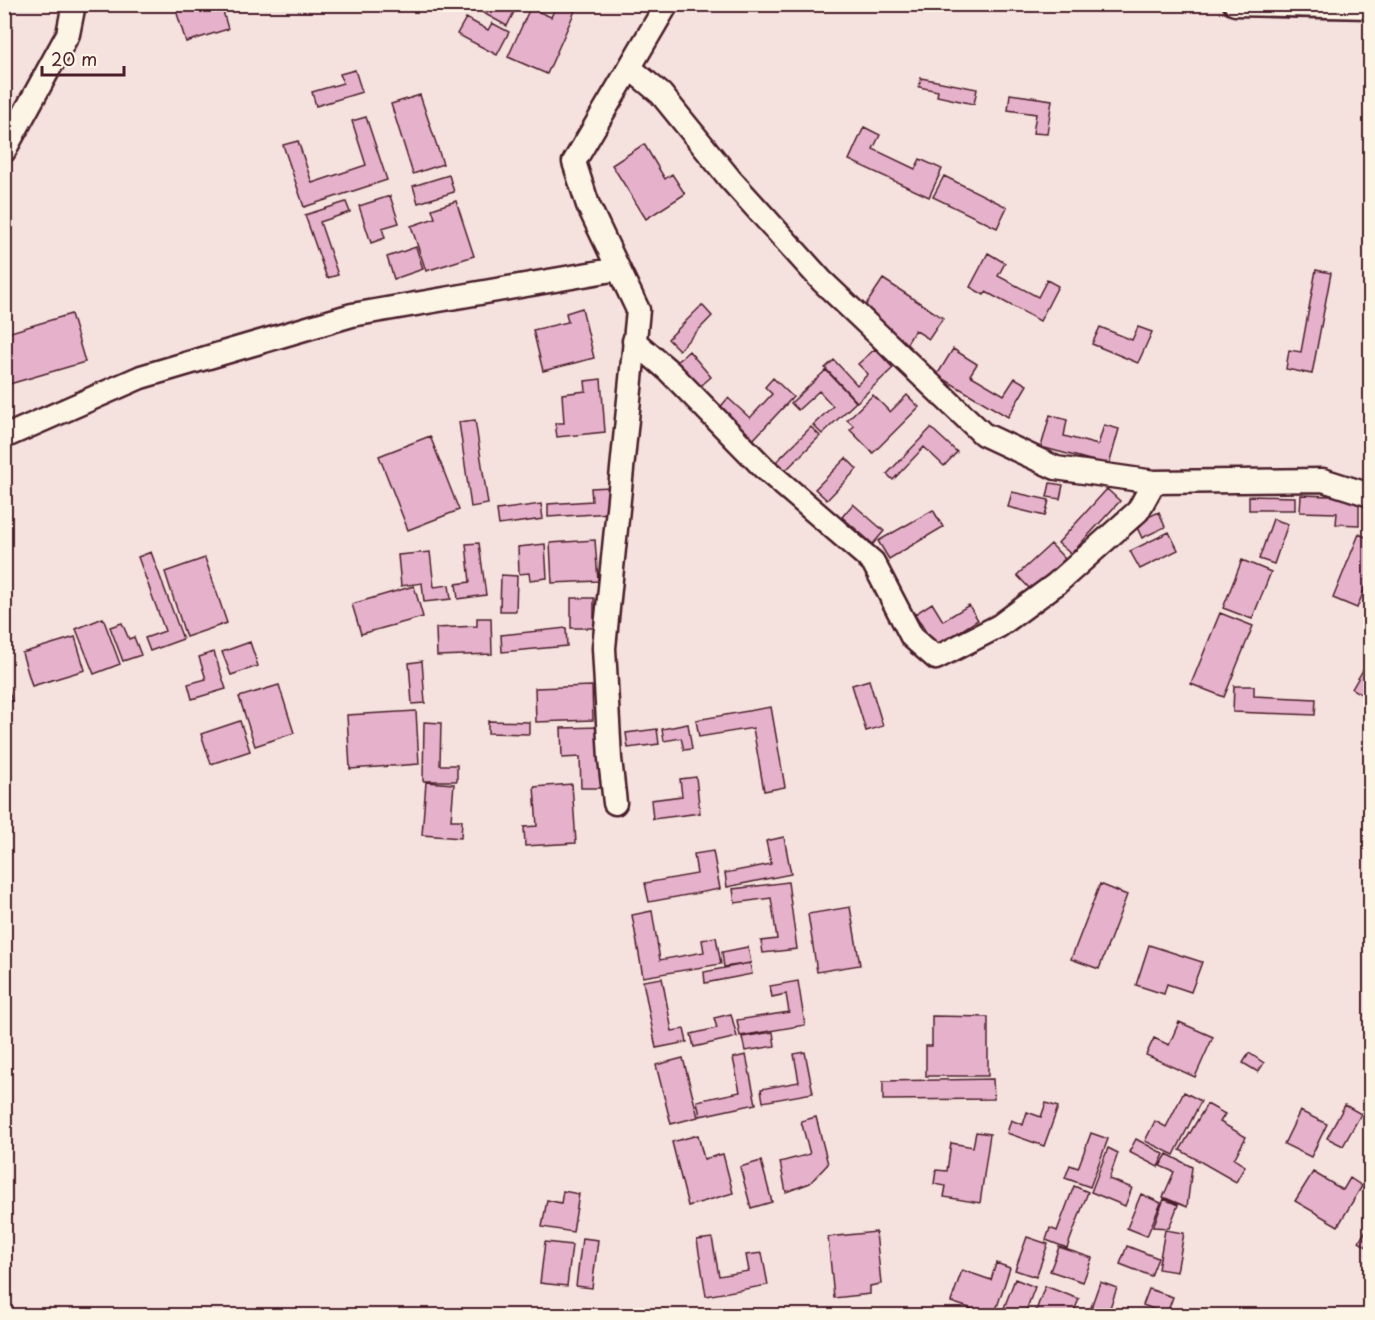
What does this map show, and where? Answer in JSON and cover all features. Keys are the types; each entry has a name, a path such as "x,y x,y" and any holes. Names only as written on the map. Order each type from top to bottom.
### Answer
{"street":[{"path":"4,152 68,34 74,4"},
{"path":"615,803 610,759 604,648 638,310 588,205 574,162 667,4"},
{"path":"1235,4 1371,7"},
{"path":"630,68 661,93 730,179 822,281 983,434 1056,468 1154,482 1323,480 1371,495"},
{"path":"4,437 141,377 352,315 618,269"},
{"path":"634,341 669,371 764,468 873,562 912,637 936,658 999,626 1056,584 1137,511 1154,482"}],"building":[{"path":"174,4 221,4 228,29 186,42"},
{"path":"467,4 518,4 507,26"},
{"path":"557,4 575,11 547,74 508,57 530,8 551,17"},
{"path":"466,18 488,30 492,23 509,32 497,55 457,34"},
{"path":"355,70 362,92 316,106 312,92 343,83 340,74"},
{"path":"921,78 977,89 974,104 937,96 938,91 919,87"},
{"path":"1010,94 1052,100 1047,134 1033,133 1036,114 1008,110"},
{"path":"420,95 443,164 413,174 391,104"},
{"path":"366,117 387,180 304,207 283,145 298,141 312,183 366,165 352,121"},
{"path":"864,127 880,135 873,149 915,169 920,159 942,169 929,197 849,160"},
{"path":"644,144 665,179 672,174 685,194 646,219 612,165"},
{"path":"449,175 454,192 418,203 413,186"},
{"path":"944,176 1007,207 997,228 933,197"},
{"path":"390,196 399,223 382,228 385,238 371,243 359,206"},
{"path":"456,201 474,256 426,271 411,226 435,218 432,209"},
{"path":"346,202 350,212 320,222 338,275 327,278 305,215"},
{"path":"416,247 423,269 394,279 387,257"},
{"path":"988,253 1005,263 998,276 1038,297 1047,280 1058,286 1040,321 986,292 984,295 970,287"},
{"path":"1316,270 1331,273 1312,374 1286,369 1289,350 1301,352"},
{"path":"883,279 943,318 929,339 915,330 906,345 865,306"},
{"path":"702,305 712,316 679,350 668,339"},
{"path":"582,308 594,358 543,371 533,330 568,322 566,313"},
{"path":"71,314 85,362 6,385 4,334"},
{"path":"1100,327 1132,340 1138,327 1152,332 1138,363 1092,344"},
{"path":"875,349 893,368 857,402 825,368 834,360 857,385 868,374 858,364"},
{"path":"953,349 977,364 970,375 1004,395 1015,378 1027,385 1008,417 937,375"},
{"path":"689,351 711,377 696,390 674,364"},
{"path":"826,370 856,402 822,434 813,425 833,406 819,391 798,410 791,403"},
{"path":"773,378 793,397 751,442 717,411 728,398 750,418 772,394 765,387"},
{"path":"601,379 605,432 557,437 555,423 564,423 562,394 586,391 585,381"},
{"path":"873,395 890,412 907,395 919,407 873,453 850,430 854,426 847,420"},
{"path":"1050,415 1067,420 1064,436 1098,445 1104,425 1119,429 1109,465 1041,447"},
{"path":"475,420 488,504 471,507 459,422"},
{"path":"811,427 820,436 781,475 772,466"},
{"path":"931,428 957,452 944,466 924,447 893,480 887,474"},
{"path":"430,436 459,510 408,530 379,456"},
{"path":"846,458 857,469 827,500 815,489"},
{"path":"1050,483 1063,485 1060,499 1047,497"},
{"path":"610,487 611,513 548,517 548,504 592,501 591,488"},
{"path":"1107,489 1120,501 1071,554 1058,543"},
{"path":"1012,492 1049,500 1045,516 1008,507"},
{"path":"1301,495 1359,497 1359,525 1336,524 1337,513 1300,512"},
{"path":"1249,496 1295,497 1295,510 1249,510"},
{"path":"541,504 543,519 499,525 497,510"},
{"path":"853,504 884,531 873,544 842,517"},
{"path":"933,510 943,527 889,559 878,541"},
{"path":"1159,512 1165,527 1142,538 1135,523"},
{"path":"1273,519 1288,524 1274,564 1259,559"},
{"path":"1169,532 1178,550 1140,569 1130,551"},
{"path":"1359,534 1370,539 1370,575 1357,608 1333,598"},
{"path":"595,540 598,581 552,583 550,543"},
{"path":"479,543 486,595 458,599 456,584 470,582 466,544"},
{"path":"545,544 547,578 530,580 529,573 519,574 518,547"},
{"path":"1051,544 1065,559 1031,590 1017,575"},
{"path":"151,552 183,639 150,651 145,638 165,631 138,557"},
{"path":"430,552 434,587 449,585 451,599 424,602 422,583 401,586 398,555"},
{"path":"205,558 227,623 186,637 165,572"},
{"path":"1242,560 1271,572 1252,619 1223,608"},
{"path":"501,575 517,576 516,611 500,611"},
{"path":"414,586 423,617 361,634 352,604"},
{"path":"571,598 594,598 594,628 571,628"},
{"path":"932,603 943,621 969,605 978,620 935,647 915,614"},
{"path":"1220,613 1253,626 1224,697 1191,684"},
{"path":"103,618 120,664 94,674 76,629"},
{"path":"477,618 491,618 492,654 437,656 436,628 477,626"},
{"path":"122,623 129,639 134,637 141,655 123,661 110,627"},
{"path":"566,628 567,646 502,652 501,635"},
{"path":"75,637 85,670 32,686 22,653"},
{"path":"250,642 258,666 231,675 222,652"},
{"path":"214,652 226,689 192,699 188,684 206,679 199,657"},
{"path":"422,661 425,703 412,704 409,663"},
{"path":"1367,663 1370,665 1370,699 1352,689"},
{"path":"4,677 12,701 4,703"},
{"path":"869,680 883,726 866,731 852,685"},
{"path":"279,685 294,733 255,746 239,697"},
{"path":"592,686 593,720 536,722 535,688"},
{"path":"1234,686 1254,686 1254,696 1316,699 1315,715 1233,712"},
{"path":"771,707 785,787 764,791 753,728 699,737 696,720"},
{"path":"416,711 419,764 350,769 347,715"},
{"path":"240,721 250,751 211,764 201,734"},
{"path":"488,721 529,722 529,734 488,733"},
{"path":"424,722 441,723 440,765 457,765 457,781 423,781"},
{"path":"688,724 692,749 684,750 681,738 664,741 662,729"},
{"path":"601,727 603,788 581,788 580,757 562,758 561,728"},
{"path":"657,729 659,744 628,748 626,733"},
{"path":"696,777 700,813 653,819 651,800 682,796 680,779"},
{"path":"426,782 454,784 451,820 462,820 461,838 422,835"},
{"path":"572,784 576,843 525,846 524,827 537,826 534,787"},
{"path":"784,837 791,874 727,887 725,873 771,864 766,841"},
{"path":"713,851 720,889 649,902 645,883 697,874 694,854"},
{"path":"788,882 797,949 763,953 761,941 777,939 771,898 735,903 733,889"},
{"path":"1100,884 1127,895 1099,969 1071,959"},
{"path":"850,907 860,965 817,972 808,914"},
{"path":"652,911 660,960 704,952 702,940 716,937 721,964 643,977 632,915"},
{"path":"1149,945 1202,962 1191,992 1167,984 1164,994 1136,985"},
{"path":"748,947 751,963 724,967 722,952"},
{"path":"750,963 752,974 705,983 704,972"},
{"path":"662,978 672,1031 684,1029 687,1042 656,1048 643,981"},
{"path":"798,981 805,1025 740,1036 737,1020 789,1012 786,994 772,997 770,986"},
{"path":"731,1014 737,1037 694,1047 691,1034 717,1028 714,1018"},
{"path":"932,1016 988,1017 988,1076 926,1076 926,1046 932,1046"},
{"path":"1179,1022 1213,1037 1195,1077 1146,1055 1154,1038 1169,1045"},
{"path":"773,1032 775,1046 745,1051 742,1037"},
{"path":"805,1052 813,1093 763,1102 761,1089 799,1082 794,1054"},
{"path":"1249,1053 1264,1063 1258,1072 1243,1063"},
{"path":"746,1055 756,1104 700,1116 697,1101 740,1092 733,1058"},
{"path":"683,1058 698,1117 671,1124 656,1065"},
{"path":"993,1079 994,1099 883,1100 883,1081"},
{"path":"1184,1092 1201,1101 1174,1155 1145,1141 1155,1121 1166,1127"},
{"path":"1046,1103 1058,1107 1044,1146 1007,1133 1011,1120 1023,1125 1027,1112 1041,1117"},
{"path":"1207,1104 1225,1114 1220,1122 1246,1137 1234,1159 1245,1166 1236,1182 1180,1150"},
{"path":"1345,1105 1361,1114 1343,1146 1327,1138"},
{"path":"1300,1111 1327,1124 1311,1157 1284,1144"},
{"path":"816,1117 828,1164 810,1183 786,1192 780,1162 810,1154 801,1121"},
{"path":"976,1132 990,1134 980,1203 944,1197 946,1186 934,1184 936,1170 947,1171 951,1143 973,1147"},
{"path":"1091,1133 1108,1139 1090,1187 1065,1178 1070,1165 1078,1168"},
{"path":"698,1135 704,1159 723,1154 733,1193 688,1206 672,1142"},
{"path":"1136,1139 1164,1154 1158,1167 1129,1152"},
{"path":"1108,1148 1118,1153 1109,1179 1132,1188 1125,1206 1091,1192"},
{"path":"1167,1154 1192,1167 1187,1207 1163,1197 1174,1172 1160,1166"},
{"path":"761,1161 772,1202 751,1208 740,1167"},
{"path":"1313,1172 1343,1190 1350,1178 1362,1186 1338,1226 1295,1201"},
{"path":"1074,1186 1088,1192 1067,1248 1046,1240 1050,1228 1057,1231"},
{"path":"563,1191 579,1194 573,1232 542,1227 547,1200 561,1203"},
{"path":"1141,1194 1161,1203 1147,1236 1127,1228"},
{"path":"1164,1199 1178,1205 1169,1228 1153,1227"},
{"path":"1370,1226 1370,1249 1359,1242"},
{"path":"1165,1230 1184,1233 1177,1272 1158,1269"},
{"path":"876,1232 881,1284 870,1286 870,1294 834,1298 828,1237"},
{"path":"1027,1237 1048,1244 1036,1277 1015,1270"},
{"path":"582,1238 598,1240 592,1288 576,1286"},
{"path":"712,1238 719,1276 749,1271 746,1255 762,1253 768,1285 706,1296 697,1240"},
{"path":"545,1242 572,1245 567,1286 540,1283"},
{"path":"1127,1246 1158,1258 1151,1276 1120,1264"},
{"path":"1059,1247 1092,1258 1083,1282 1050,1271"},
{"path":"996,1263 1010,1268 994,1316 951,1302 962,1270 991,1280"},
{"path":"1015,1279 1035,1287 1024,1316 1001,1316"},
{"path":"1100,1282 1117,1288 1107,1316 1088,1316"},
{"path":"1045,1286 1079,1299 1072,1316 1034,1316"},
{"path":"1149,1289 1173,1297 1166,1316 1153,1316 1156,1310 1143,1305"}]}
